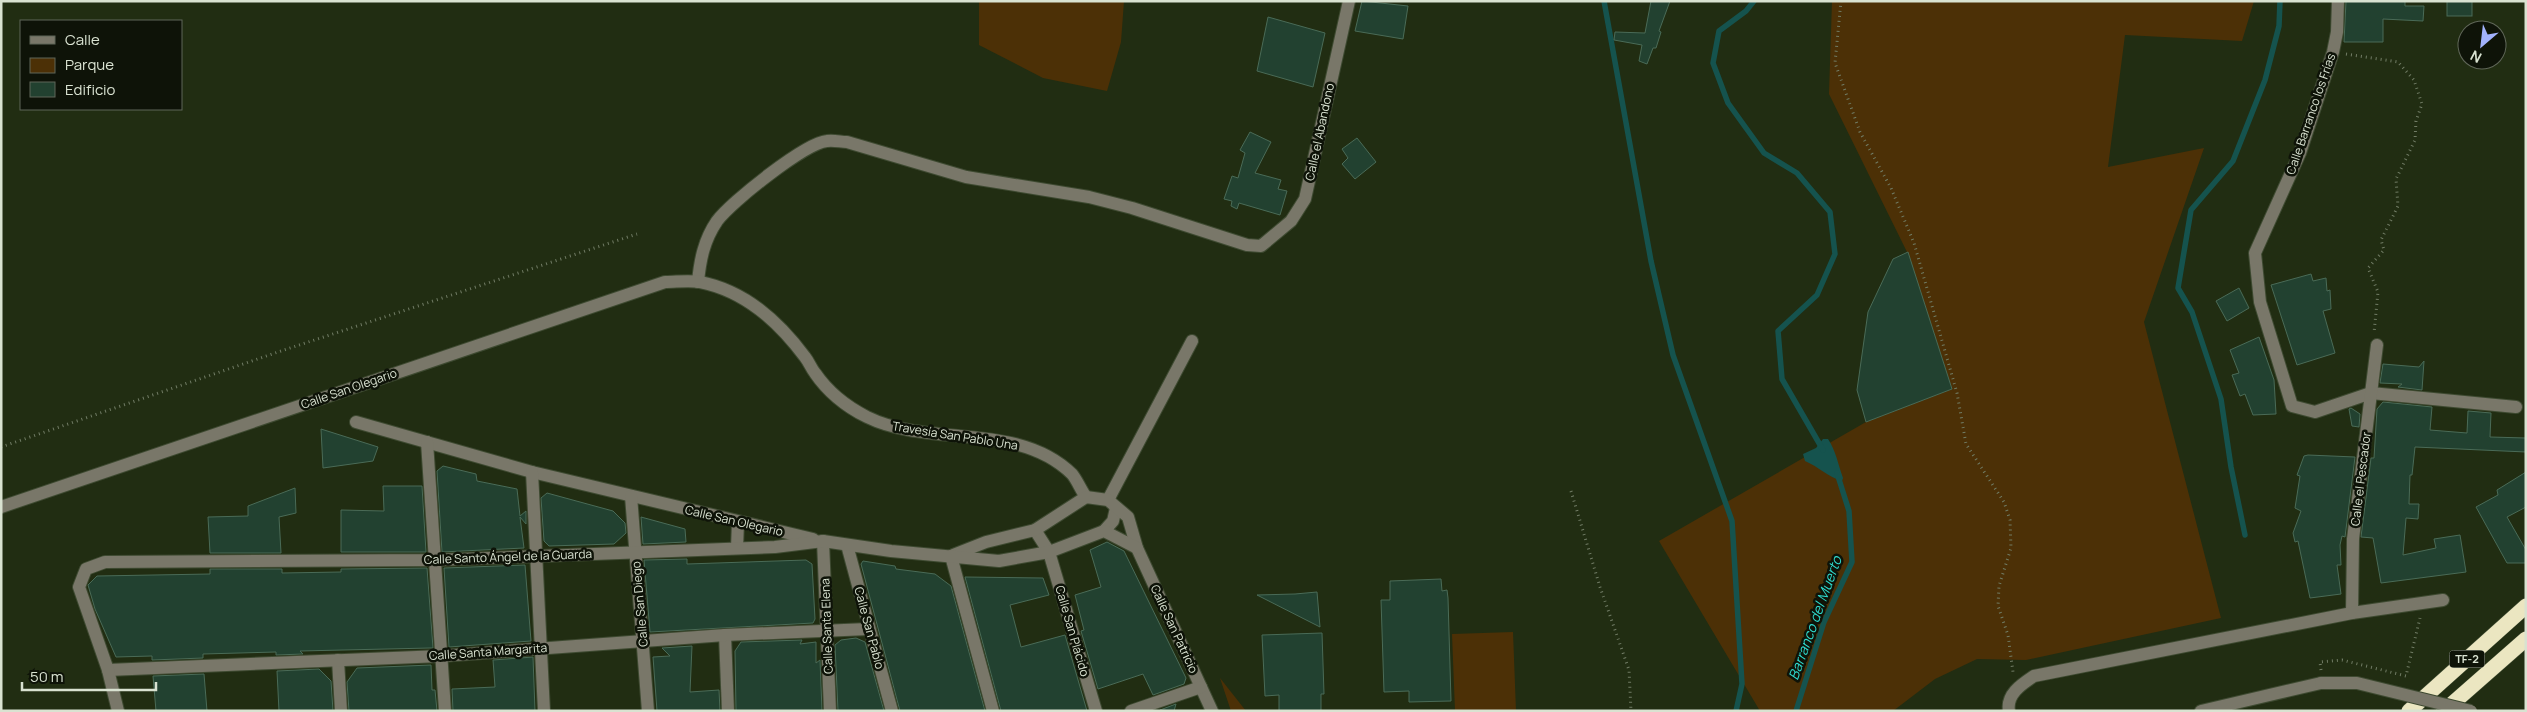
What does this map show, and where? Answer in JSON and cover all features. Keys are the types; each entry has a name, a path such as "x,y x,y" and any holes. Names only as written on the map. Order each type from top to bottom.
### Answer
{"highway":[{"name":"TF-2","path":"2409,711 2526,606"},
{"name":"TF-2","path":"2444,711 2526,639"}],"street":[{"name":"Calle el Abandono","path":"698,282 700,259 708,238 718,220 735,201 792,159 826,141 847,142 966,177 1089,197 1132,208 1247,245 1261,246 1291,221 1305,199 1349,1"},
{"name":"Calle Barranco los Frías","path":"2338,1 2337,32 2333,52 2300,153 2255,253 2260,302 2292,406 2315,412 2371,393 2516,407"},
{"name":"Calle San Olegario","path":"1,507 665,282 698,282 723,289 755,304 784,330"},
{"name":"Travesía San Pablo Una","path":"784,330 823,384 855,411 884,425 1003,442 1033,449 1053,460 1073,475 1086,497"},
{"path":"1136,548 1104,531 1113,521 1112,504 1192,341"},
{"name":"Calle el Pescador","path":"2352,613 2353,539 2377,344"},
{"name":"Calle San Olegario","path":"356,422 532,472 823,541"},
{"path":"427,442 445,711"},
{"path":"532,472 538,556 540,649 544,711"},
{"name":"Calle San Diego","path":"631,496 648,711"},
{"path":"1086,497 1112,504 1128,517 1136,548"},
{"name":"Calle Santo Ángel de la Guarda","path":"950,556 986,542 1035,530 1086,497"},
{"path":"737,548 738,522"},
{"name":"Calle San Plácido","path":"1035,530 1049,552 1096,711"},
{"name":"Calle Santo Ángel de la Guarda","path":"108,670 79,587 86,569 105,562 436,560 636,554 775,547 823,541 891,552 999,561 1049,552 1104,531"},
{"name":"Calle Santa Elena","path":"823,541 830,711"},
{"name":"Calle San Pablo","path":"847,545 868,629 892,711"},
{"name":"Calle San Patricio","path":"1136,548 1212,711"},
{"path":"950,556 993,711"},
{"path":"2009,711 2008,706 2016,688 2034,676 2352,613 2443,600"},
{"name":"Calle Santa Margarita","path":"108,670 441,656 643,643 725,635 868,629"},
{"path":"725,635 728,711"},
{"path":"338,660 341,711"},
{"path":"108,670 118,711"},
{"path":"2201,711 2321,683 2357,683 2471,711"},
{"path":"1131,711 1201,687"}],"path":[{"path":"1841,1 1835,63 1860,132 1890,188 1914,243 1957,393 1966,444 2004,502 2010,520 2011,548 1999,586 1998,606 2008,635 2016,688"},
{"path":"2333,52 2398,62 2414,80 2422,104 2416,122 2415,140 2396,179 2398,206 2381,240 2384,250 2368,268 2378,292 2374,331 2377,344"},
{"path":"1,447 281,351 638,234"},
{"path":"1571,491 1600,587 1629,670 1631,711"},
{"path":"2342,660 2406,676 2424,603"}],"green space":[{"path":"979,1 1124,1 1121,42 1107,91 1043,78 979,45"},
{"path":"1832,1 2254,1 2242,41 2125,35 2108,167 2204,148 2144,322 2221,618 2026,660 1977,659 1935,679 1893,711 1760,711 1659,541 1866,422 1952,389 1907,252 1829,94"},
{"path":"1513,632 1516,711 1455,711 1452,634"},
{"path":"1220,678 1246,711 1231,711"}],"water":[{"path":"1823,439 1828,439 1833,448 1843,478 1842,481 1805,461 1803,454 1816,448"}],"building":[{"path":"1362,1 1408,6 1403,39 1355,31"},
{"path":"1651,1 1670,1 1659,31 1661,32 1656,48 1653,48 1647,64 1639,61 1642,45 1614,40 1615,32 1645,33"},
{"path":"2346,1 2405,1 2405,6 2424,6 2423,21 2383,19 2383,42 2344,42"},
{"path":"2447,1 2472,1 2472,16 2447,16"},
{"path":"1268,17 1325,33 1313,87 1257,71"},
{"path":"1250,132 1271,142 1255,173 1281,180 1278,189 1287,191 1280,215 1239,203 1237,209 1231,206 1232,201 1224,199 1232,176 1238,178 1245,153 1240,150"},
{"path":"1357,138 1376,162 1355,179 1342,164 1348,158 1342,149"},
{"path":"1908,252 1952,389 1866,422 1857,390 1868,312 1893,259"},
{"path":"2311,274 2313,281 2326,278 2327,291 2330,290 2331,309 2323,311 2335,353 2297,365 2271,285"},
{"path":"2239,288 2249,308 2227,321 2216,301"},
{"path":"2259,337 2274,380 2276,414 2253,415 2245,394 2240,396 2232,375 2239,373 2230,350"},
{"path":"2424,361 2422,390 2398,387 2402,384 2380,383 2383,364 2419,367"},
{"path":"2383,402 2432,407 2430,430 2467,433 2468,411 2491,413 2490,437 2526,438 2526,452 2415,447 2412,475 2410,475 2409,504 2419,504 2418,519 2406,518 2403,555 2436,548 2434,539 2460,535 2466,572 2381,583 2373,538 2361,537 2371,458 2374,458 2377,409"},
{"path":"2351,408 2360,414 2359,427 2352,426 2349,409"},
{"path":"321,429 378,447 373,461 323,468"},
{"path":"2304,456 2355,457 2345,537 2342,536 2340,545 2341,565 2337,565 2341,594 2310,598 2298,541 2295,542 2293,533 2301,511 2295,508 2300,476 2297,475"},
{"path":"443,466 476,474 477,481 517,489 520,516 526,511 526,524 520,517 524,548 442,552 437,471"},
{"path":"2526,472 2526,507 2507,517 2526,550 2526,563 2507,563 2476,507 2498,495 2497,490"},
{"path":"383,486 422,486 426,552 341,552 341,510 384,511"},
{"path":"295,488 296,513 279,517 281,553 210,553 208,517 248,516 248,506"},
{"path":"547,493 613,511 625,523 626,533 614,544 549,546 544,541 541,498"},
{"path":"641,517 685,529 686,542 643,544"},
{"path":"1107,542 1124,551 1186,678 1184,684 1153,695 1143,674 1098,689 1081,631 1084,630 1075,595 1101,587 1090,550"},
{"path":"687,559 687,564 806,560 812,564 815,619 813,623 650,632 644,560"},
{"path":"863,561 895,566 896,569 935,574 951,586 985,711 900,711 861,564"},
{"path":"525,565 531,641 449,647 444,568"},
{"path":"427,568 433,648 300,651 303,654 276,655 276,652 203,654 203,658 152,660 152,656 116,657 95,609 88,585 97,576 210,574 210,569 282,569 282,573 341,572 341,569"},
{"path":"965,577 1043,578 1049,595 1010,605 1021,647 1065,635 1087,711 1001,711"},
{"path":"1441,579 1442,591 1447,590 1448,598 1451,701 1409,702 1409,691 1384,692 1381,600 1390,600 1390,581"},
{"path":"1317,592 1320,627 1257,595 1295,594"},
{"path":"1322,633 1324,694 1321,694 1321,711 1279,711 1279,695 1265,696 1262,635"},
{"path":"856,638 865,642 884,711 838,711 835,645 841,640"},
{"path":"802,640 800,644 816,642 816,663 820,660 822,711 736,711 735,651 741,642"},
{"path":"692,646 690,692 719,690 720,711 657,711 653,657 670,656 662,648"},
{"path":"533,657 535,711 453,711 452,689 495,687 493,660"},
{"path":"431,665 432,690 435,690 437,711 349,711 347,682 357,668"},
{"path":"319,669 331,681 333,711 279,711 277,671"},
{"path":"204,674 207,711 156,711 153,676"},
{"path":"1176,704 1174,711 1160,710"}],"waterway":[{"path":"1604,1 1651,261 1673,355 1732,521 1742,684 1736,711"},
{"name":"Barranco del Muerto","path":"1754,1 1746,11 1719,31 1713,63 1728,103 1764,153 1797,173 1830,212 1835,254 1817,295 1778,331 1782,379 1823,450"},
{"path":"2245,535 2231,467 2221,399 2192,312 2178,288 2191,210 2233,161 2265,80 2279,26 2280,1"},
{"name":"Barranco del Muerto","path":"1796,711 1824,622 1852,562 1849,511 1837,473"}]}
